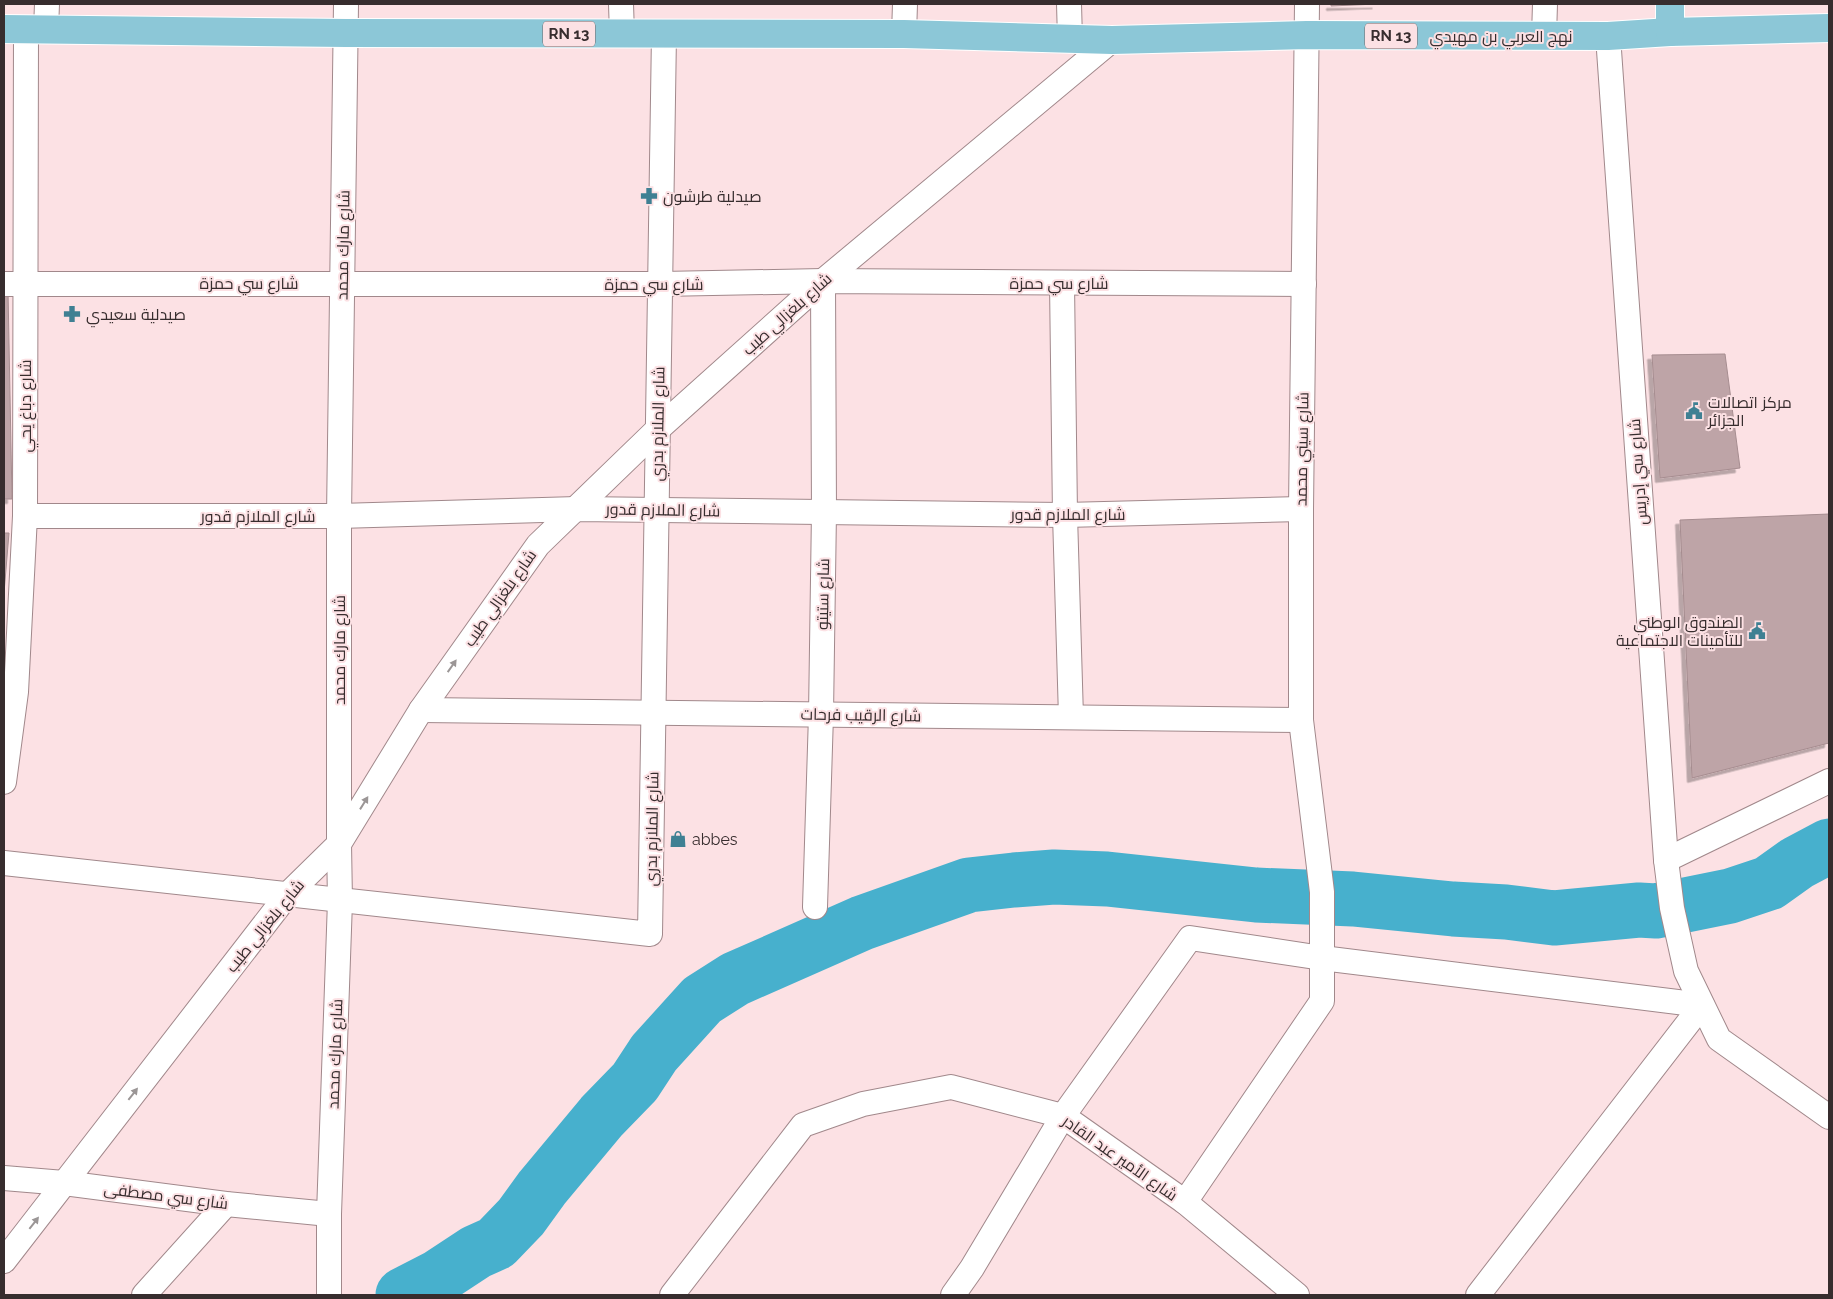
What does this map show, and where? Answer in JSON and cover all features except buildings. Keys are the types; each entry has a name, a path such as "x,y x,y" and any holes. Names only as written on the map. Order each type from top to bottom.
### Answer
{"main road":[{"path":"1670,4 1670,32"},
{"name":"RN 13","path":"31,23 346,33 904,34 1112,40"},
{"name":"نهج العربي بن مهيدي","path":"1112,40 1307,35 1608,36 1670,32 1829,28"}],"street":[{"name":"شارع مارك محمد","path":"329,1295 329,1214 340,901 338,844 340,516 346,4"},
{"path":"621,4 622,34"},
{"path":"904,34 905,4"},
{"path":"1069,4 1070,39"},
{"name":"شارع سيني محمد","path":"1185,1202 1322,1001 1322,892 1301,720 1301,509 1307,4"},
{"path":"1544,36 1545,4"},
{"name":"شارع دباغ يحي","path":"4,782 16,692 24,516 14,284 31,23"},
{"name":"شارع الملازم بدري","path":"340,901 650,934 664,34"},
{"name":"شارع سي إدريس","path":"1608,36 1666,860 1672,908 1686,972 1720,1039 1829,1117"},
{"name":"شارع بلغزالي طيب","path":"4,1261 288,894 338,844 421,710 538,545 658,430 823,281 1112,40"},
{"name":"شارع سي حمزة","path":"14,284 661,284 823,281 1304,284"},
{"name":"شارع ستيتو","path":"815,908 821,715 824,511 823,281"},
{"path":"1062,283 1065,515 1071,717"},
{"name":"شارع الملازم قدور","path":"24,516 340,516 577,509 1065,515 1301,509"},
{"name":"شارع الرقيب فرحات","path":"421,710 1301,720"},
{"path":"1666,860 1829,782"},
{"path":"4,863 340,901"},
{"path":"953,1295 972,1268 1063,1116 1190,938 1322,958 1702,1005"},
{"path":"1478,1295 1702,1005"},
{"name":"شارع الأمير عبد القادر","path":"672,1295 803,1125 863,1104 951,1086 1063,1116 1185,1202 1297,1295"},
{"name":"شارع سي مصطفى","path":"4,1178 64,1183 226,1204 329,1214"},
{"path":"144,1295 226,1204"}],"waterway":[{"path":"403,1295 438,1277 476,1252 496,1243 521,1217 542,1188 602,1116 635,1082 654,1053 702,1000 735,979 862,923 969,885 1054,877 1107,879 1256,895 1353,899 1554,918 1639,910 1656,911 1730,896 1769,883 1797,863 1829,846"}],"place":[{"name":"صيدلية طرشون","path":"649,196"},
{"name":"صيدلية سعيدي","path":"72,314"},
{"name":"مركز اتصالات الجزائر","path":"1694,411"},
{"name":"الصندوق الوطني للتأمينات الاجتماعية","path":"1757,631"},
{"name":"abbes","path":"678,839"}]}
